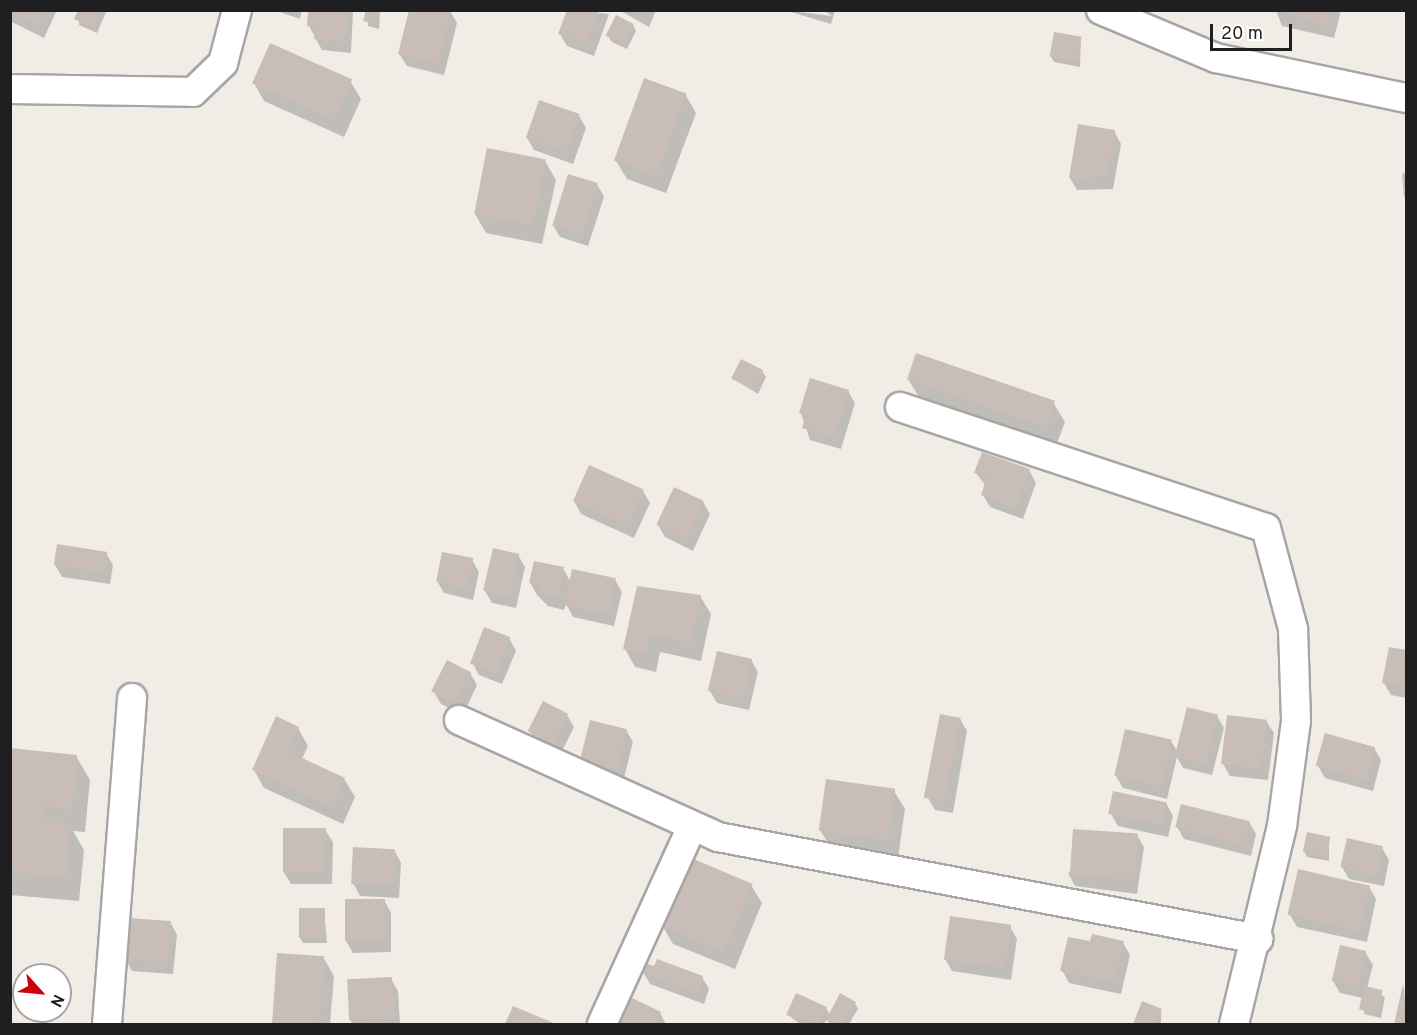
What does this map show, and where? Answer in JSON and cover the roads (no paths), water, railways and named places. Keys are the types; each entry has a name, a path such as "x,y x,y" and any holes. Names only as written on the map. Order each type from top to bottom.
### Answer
{"street":[{"path":"10,89 193,92 223,63 237,10"},
{"path":"1101,10 1216,58 1407,98"},
{"path":"900,407 1266,528 1293,628 1296,720 1284,816 1258,939 1234,1024"},
{"path":"107,1024 132,698"},
{"path":"459,720 691,829 795,854 903,869 1258,939"},
{"path":"602,1024 691,829"}]}
